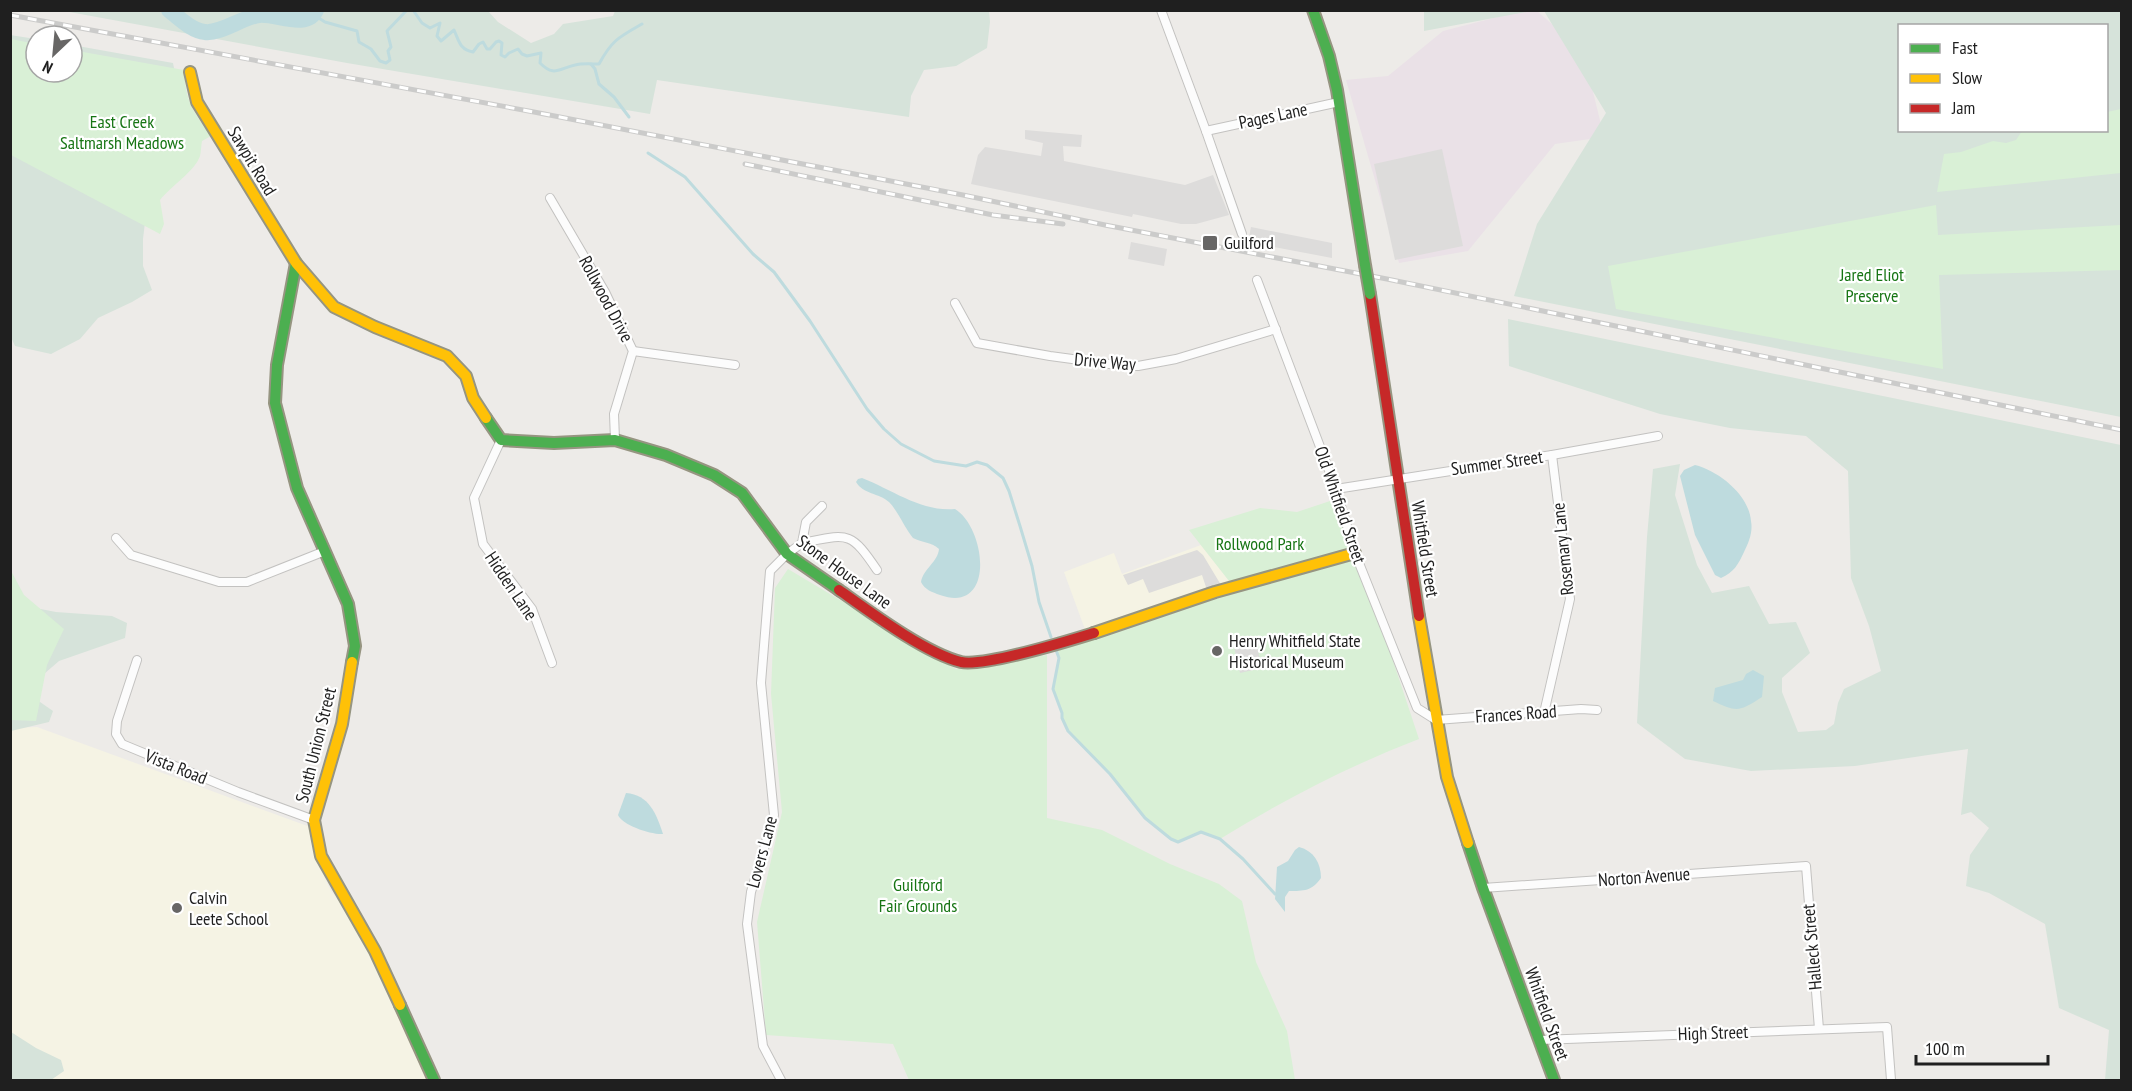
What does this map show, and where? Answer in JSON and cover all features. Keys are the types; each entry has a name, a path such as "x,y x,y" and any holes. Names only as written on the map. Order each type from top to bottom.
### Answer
{"street":[{"path":"1161,10 1242,234"},
{"name":"Whitfield Street","path":"1313,10 1329,56 1339,102 1436,720 1448,777 1483,888 1554,1080"},
{"name":"Sawpit Road","path":"190,72 197,102 296,263"},
{"name":"Pages Lane","path":"1206,130 1339,102"},
{"name":"Rollwood Drive","path":"550,198 605,292 633,351 614,414 615,440"},
{"path":"296,263 334,307 375,327 447,356 466,376 473,398 501,440"},
{"name":"South Union Street","path":"296,263 277,365 275,403 297,488 348,604 355,646 342,724 314,820 321,855 375,951 434,1080"},
{"name":"Old Whitfield Street","path":"1257,280 1336,489 1355,553 1412,699 1417,708 1436,720"},
{"name":"Drive Way","path":"955,303 977,343 1124,366 1176,359 1276,329"},
{"path":"633,351 735,365"},
{"name":"Summer Street","path":"1336,489 1658,436"},
{"name":"Stone House Lane","path":"501,440 554,443 615,440 666,455 714,475 742,493 787,554 877,617 935,652 962,662 986,662 1087,635 1215,592 1355,553"},
{"name":"Hidden Lane","path":"501,440 474,498 483,544 532,609 552,663"},
{"name":"Rosemary Lane","path":"1544,713 1570,599 1552,455"},
{"path":"822,507 806,522 802,543 833,536 852,538 877,570"},
{"path":"116,538 131,555 219,582 247,582 325,551"},
{"name":"Lovers Lane","path":"781,1080 763,1047 747,924 751,892 774,815 761,683 770,571 802,543"},
{"name":"Vista Road","path":"137,660 117,721 116,734 122,744 238,792 314,820"},
{"name":"Frances Road","path":"1436,720 1581,709 1597,710"},
{"name":"Norton Avenue","path":"1483,888 1806,866"},
{"name":"Halleck Street","path":"1806,866 1819,1029"},
{"name":"High Street","path":"1540,1040 1887,1027 1891,1080"}],"shaded area":[{"path":"1521,11 1537,11 1553,25 1587,67 1604,137 1555,144 1468,251 1399,263 1346,80 1388,76 1443,31"},
{"path":"1025,130 1082,135 1081,147 1063,146 1064,161 1185,185 1213,175 1229,215 1196,224 1181,224 1133,214 1132,217 971,184 978,155 985,147 1041,156 1043,143 1025,139"},
{"path":"1442,149 1463,246 1395,260 1374,164"},
{"path":"1251,227 1332,243 1332,258 1248,242"},
{"path":"1131,242 1167,249 1164,266 1128,259"},
{"path":"1201,545 1234,587 1087,635 1064,572 1114,553 1122,574"},
{"path":"1197,550 1203,555 1221,585 1207,590 1202,575 1149,593 1143,579 1128,585 1123,575"},
{"path":"1256,642 1262,668 1240,673 1234,647"},
{"name":"Calvin Leete School","path":"37,727 313,828 320,868 331,891 357,925 430,1080 52,1080 41,1078 10,1060 10,728"}],"green space":[{"path":"989,10 990,22 987,48 956,66 924,70 911,96 909,117 657,80 650,114 347,63 64,11 488,11 498,22 531,43 554,34 563,24 613,16 615,11"},
{"path":"1424,10 1532,10 1532,11 1424,31"},
{"path":"1544,11 2121,11 2121,417 1514,296 1537,224 1606,113"},
{"path":"10,35 24,37 24,84 84,84 84,47 173,63 189,144 147,206 143,266 152,290 98,318 80,339 51,354 15,346 11,337"},
{"name":"East Creek Saltmarsh Meadows","path":"11,39 24,42 24,84 84,84 84,52 184,70 189,99 199,120 211,136 202,141 197,162 160,200 164,224 160,234 11,155"},
{"path":"2121,109 2121,173 1937,192 1944,154 1961,152 1993,141 2006,143 2016,140 2021,132 2108,132 2108,112"},
{"name":"Jared Eliot Preserve","path":"1936,205 1938,235 2121,225 2121,270 1939,275 1943,369 1616,309 1608,266"},
{"path":"1508,319 2121,445 2121,1080 2105,1080 2109,1030 2059,1008 2045,924 1989,893 1966,886 1970,855 1989,828 1971,812 1961,815 1968,749 1855,766 1751,771 1685,759 1637,723 1653,469 1680,464 1675,495 1697,565 1712,593 1749,586 1769,624 1796,622 1810,653 1782,678 1782,692 1798,732 1826,730 1834,724 1838,703 1844,689 1881,671 1869,626 1851,578 1848,471 1806,436 1730,428 1660,414 1509,366"},
{"name":"Rollwood Park","path":"1339,498 1419,739 1317,784 1220,839 1199,834 1178,842 1171,839 1145,818 1110,774 1068,731 1053,689 1059,658 1054,644 1233,586 1189,530 1260,508 1297,512"},
{"path":"10,569 24,595 64,629 47,665 36,721 11,720"},
{"name":"Guilford Fair Grounds","path":"788,569 956,669 1047,655 1047,818 1102,830 1170,864 1219,884 1242,901 1256,962 1287,1031 1295,1080 909,1080 893,1044 766,1035 757,922 782,812 771,694 775,588"},
{"path":"10,592 25,606 56,612 112,616 127,623 125,638 59,661 30,686 40,702 53,711 49,722 11,731"},
{"path":"11,1032 61,1060 64,1071 51,1080 11,1080"}],"water":[{"path":"1695,465 1723,478 1739,493 1749,511 1750,537 1740,561 1735,568 1721,578 1715,575 1695,535 1680,476 1684,470"},
{"path":"862,478 919,504 955,509 966,519 979,550 980,567 977,582 970,593 958,598 940,595 925,587 921,582 922,577 936,558 939,549 913,538 889,502 859,486 856,482"},
{"path":"1753,670 1764,676 1762,697 1739,709 1713,701 1715,688 1743,680 1746,674"},
{"path":"626,793 634,794 646,801 658,819 663,834 638,829 621,819 618,815"},
{"path":"1299,847 1309,851 1316,858 1321,878 1314,886 1307,889 1289,891 1285,897 1285,912 1275,899 1277,867 1288,861"}],"waterway":[{"path":"169,10 191,27 205,32 218,30 259,15 306,19 316,10"},
{"path":"314,15 325,22 357,31 359,42 371,49 380,61 386,63 390,60 388,51 391,47 387,31 407,10"},
{"path":"413,10 422,23 430,28 440,23 437,36 441,41 454,30 463,47 473,52 483,42 487,49 490,49 499,41 502,43 501,55 505,57 518,49 527,56 541,53 540,63 553,71 578,64 599,64 617,40 642,24"},
{"path":"591,64 595,69 599,84 614,97 629,117"},
{"path":"648,153 685,177 753,254 774,272 810,321 867,409 884,429 901,444 934,461 966,466 977,462 987,465 1003,478 1020,526 1032,566 1039,602 1051,637"},
{"path":"1056,650 1059,658 1053,689 1068,731 1110,774 1145,818 1178,842 1201,832 1220,839 1243,859 1275,894"}],"railway":[{"path":"10,15 534,112 963,195 1105,225 1387,279 2122,430"},
{"path":"745,164 993,215 1063,224"}],"traffic: fast":[{"path":"1313,10 1329,56 1337,90 1365,265"},
{"path":"296,263 277,365 275,403 297,488 348,604 355,646 352,662"},
{"path":"1365,265 1370,294"},
{"path":"486,418 501,440 554,443 615,440 666,455 714,475 742,493 787,554 839,590"},
{"path":"1468,843 1554,1080"},
{"path":"400,1005 434,1080"}],"traffic: slow":[{"path":"190,72 197,102 296,263 334,307 375,327 447,356 466,376 473,398 486,418"},
{"path":"1094,633 1215,592 1355,553"},
{"path":"1419,616 1447,777 1468,843"},
{"path":"352,662 342,724 314,820 321,856 375,951 400,1005"}],"traffic: jam":[{"path":"1370,294 1419,616"},
{"path":"839,590 915,641 961,662 973,663 1007,657 1094,633"}],"place":[{"name":"Guilford","path":"1210,243"},
{"name":"Henry Whitfield State Historical Museum","path":"1217,651"},
{"name":"Calvin Leete School","path":"177,908"}]}
